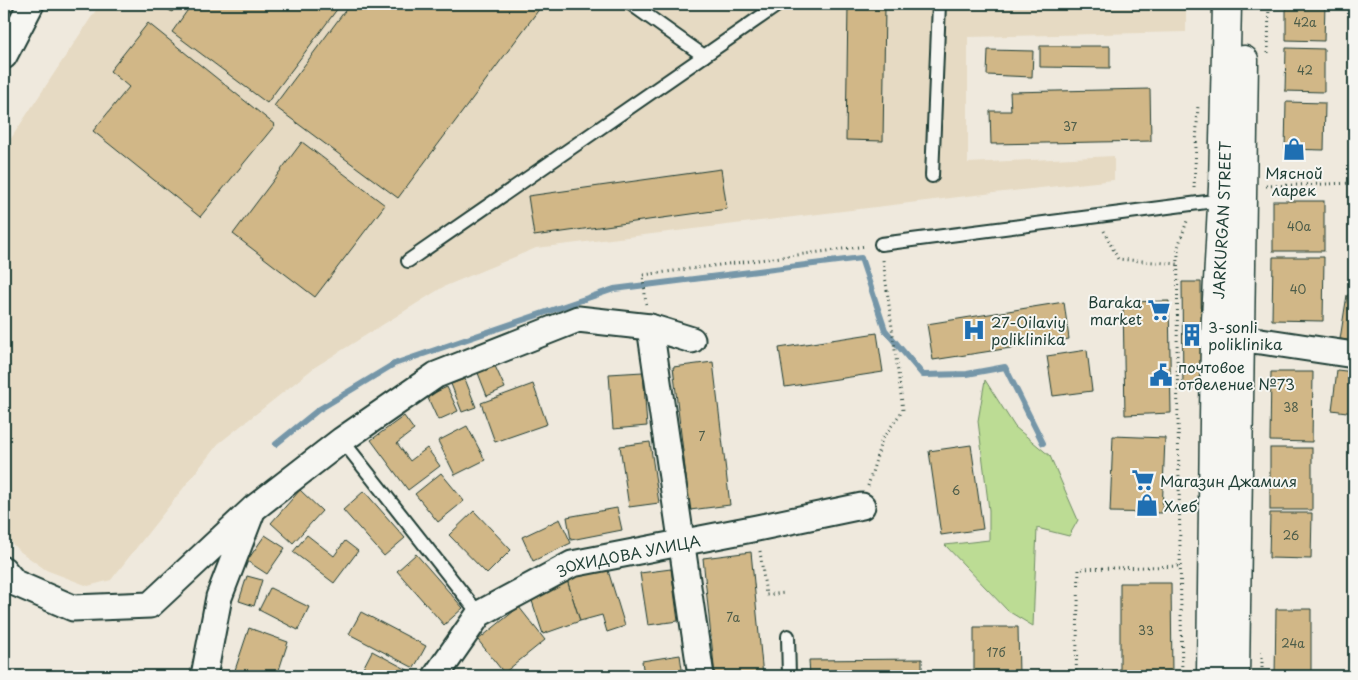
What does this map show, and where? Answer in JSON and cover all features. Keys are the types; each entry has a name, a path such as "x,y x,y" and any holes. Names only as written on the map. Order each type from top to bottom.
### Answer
{"main road":[{"name":"JARKURGAN STREET","path":"1226,4 1222,200 1235,676"},
{"name":"JARKURGAN STREET","path":"1211,676 1245,4"}],"street":[{"path":"4,56 31,4"},
{"path":"4,570 16,583 73,608 150,605 253,509 342,440 436,375 578,319 650,327 692,340"},
{"path":"650,327 702,676"},
{"path":"1227,338 1262,341 1354,355"},
{"name":"ЗОХИДОВА УЛИЦА","path":"436,676 478,614 572,564 862,506"},
{"path":"204,676 219,597 253,509"}],"lane":[{"path":"631,4 704,56"},
{"path":"408,261 779,4"},
{"path":"932,176 939,4"},
{"path":"880,244 1222,200"},
{"path":"342,440 478,614"},
{"path":"788,636 789,676"}],"path":[{"path":"1265,186 1354,183"},
{"path":"1182,676 1177,355 1178,247 1192,205"},
{"path":"1095,232 1104,231 1118,259 1178,264"},
{"path":"645,296 643,275 880,244 903,410 882,439 862,506"},
{"path":"757,528 766,595 786,592"},
{"path":"1076,676 1079,569 1181,566"}],"shaded area":[{"path":"100,4 1186,4 1186,32 968,37 968,163 1114,156 1114,180 536,248 443,287 315,367 218,444 111,580 88,586 46,570 18,550 4,535 4,149"}],"green space":[{"path":"985,380 1015,427 1050,456 1078,520 1069,536 1037,528 1033,626 1008,611 945,545 989,540 989,510 978,421"}],"building":[{"path":"160,4 178,4 172,12"},
{"path":"192,4 341,4 267,103 172,32"},
{"path":"350,4 543,4 398,198 274,106"},
{"path":"1286,4 1325,4 1324,41 1286,40"},
{"path":"848,6 885,6 883,141 846,140"},
{"path":"148,23 275,125 200,217 93,131 129,87 110,71"},
{"path":"1040,46 1110,46 1110,68 1040,67"},
{"path":"1286,48 1324,49 1324,92 1285,91"},
{"path":"988,50 1033,51 1032,77 987,75"},
{"path":"1150,89 1151,141 991,144 990,111 1011,111 1010,92"},
{"path":"1286,102 1325,103 1324,150 1285,149"},
{"path":"302,142 385,205 315,297 233,234"},
{"path":"721,169 727,209 534,236 528,196"},
{"path":"1273,201 1324,201 1324,251 1273,251"},
{"path":"1273,257 1324,257 1323,321 1272,320"},
{"name":"3-sonli poliklinika","path":"1182,282 1201,282 1202,389 1183,388"},
{"path":"1347,295 1354,296 1354,341 1340,339"},
{"path":"1169,301 1171,413 1125,415 1123,302"},
{"path":"1064,302 1069,339 933,360 927,324"},
{"path":"877,333 883,372 785,387 779,348"},
{"path":"1087,350 1092,391 1053,396 1047,356"},
{"path":"713,362 730,505 690,510 673,367"},
{"path":"495,366 505,388 487,396 478,373"},
{"path":"1337,370 1354,372 1354,413 1332,410"},
{"path":"643,372 647,426 613,429 609,374"},
{"path":"1271,372 1313,372 1312,442 1270,441"},
{"path":"465,379 476,407 462,412 451,384"},
{"path":"533,384 547,424 495,442 481,403"},
{"path":"447,387 458,411 438,420 427,396"},
{"path":"404,416 414,430 397,443 410,461 427,448 440,466 408,490 371,440"},
{"path":"467,426 485,460 455,475 438,441"},
{"path":"1113,436 1165,438 1162,513 1110,512"},
{"path":"650,442 659,503 629,507 620,446"},
{"path":"971,445 983,529 941,535 929,451"},
{"path":"1270,448 1312,448 1312,510 1270,510"},
{"path":"441,473 464,501 438,522 415,494"},
{"path":"300,490 322,511 293,543 271,523"},
{"path":"364,491 405,538 384,556 343,510"},
{"path":"617,508 622,530 571,540 567,517"},
{"path":"474,511 511,550 487,574 449,535"},
{"path":"1270,513 1312,513 1311,559 1269,558"},
{"path":"560,519 571,543 533,561 522,537"},
{"path":"265,535 285,548 267,574 247,561"},
{"path":"307,535 334,556 345,541 358,551 334,583 293,552"},
{"path":"751,552 763,676 715,676 703,558"},
{"path":"416,554 463,608 444,625 397,571"},
{"path":"606,564 625,626 607,632 602,615 580,621 566,577"},
{"path":"671,569 678,621 648,625 640,573"},
{"path":"247,576 262,580 254,606 239,601"},
{"path":"566,577 580,621 543,634 528,589"},
{"path":"1120,583 1171,583 1172,676 1120,676"},
{"path":"270,588 309,607 298,630 259,610"},
{"path":"519,607 545,640 504,673 478,640"},
{"path":"1276,609 1311,609 1311,676 1275,676"},
{"path":"361,612 426,646 414,668 349,634"},
{"path":"974,627 1018,627 1019,676 974,676"},
{"path":"249,628 288,642 277,676 233,676"},
{"path":"372,651 415,674 414,676 359,676"},
{"path":"680,655 683,676 644,676 642,661"},
{"path":"922,659 922,676 810,676 809,660"}],"waterway":[{"path":"276,444 318,410 394,364 614,289 861,258 885,330 923,375 967,374 1005,367 1043,443"}],"place":[{"name":"Мясной ларек","path":"1294,149"},
{"name":"Baraka market","path":"1159,310"},
{"name":"27-Oilaviy poliklinika","path":"974,330"},
{"name":"3-sonli poliklinika","path":"1192,335"},
{"name":"почтовое отделение №73","path":"1161,375"},
{"name":"Магазин Джамиля","path":"1143,480"},
{"name":"Хлеб","path":"1147,505"}]}
